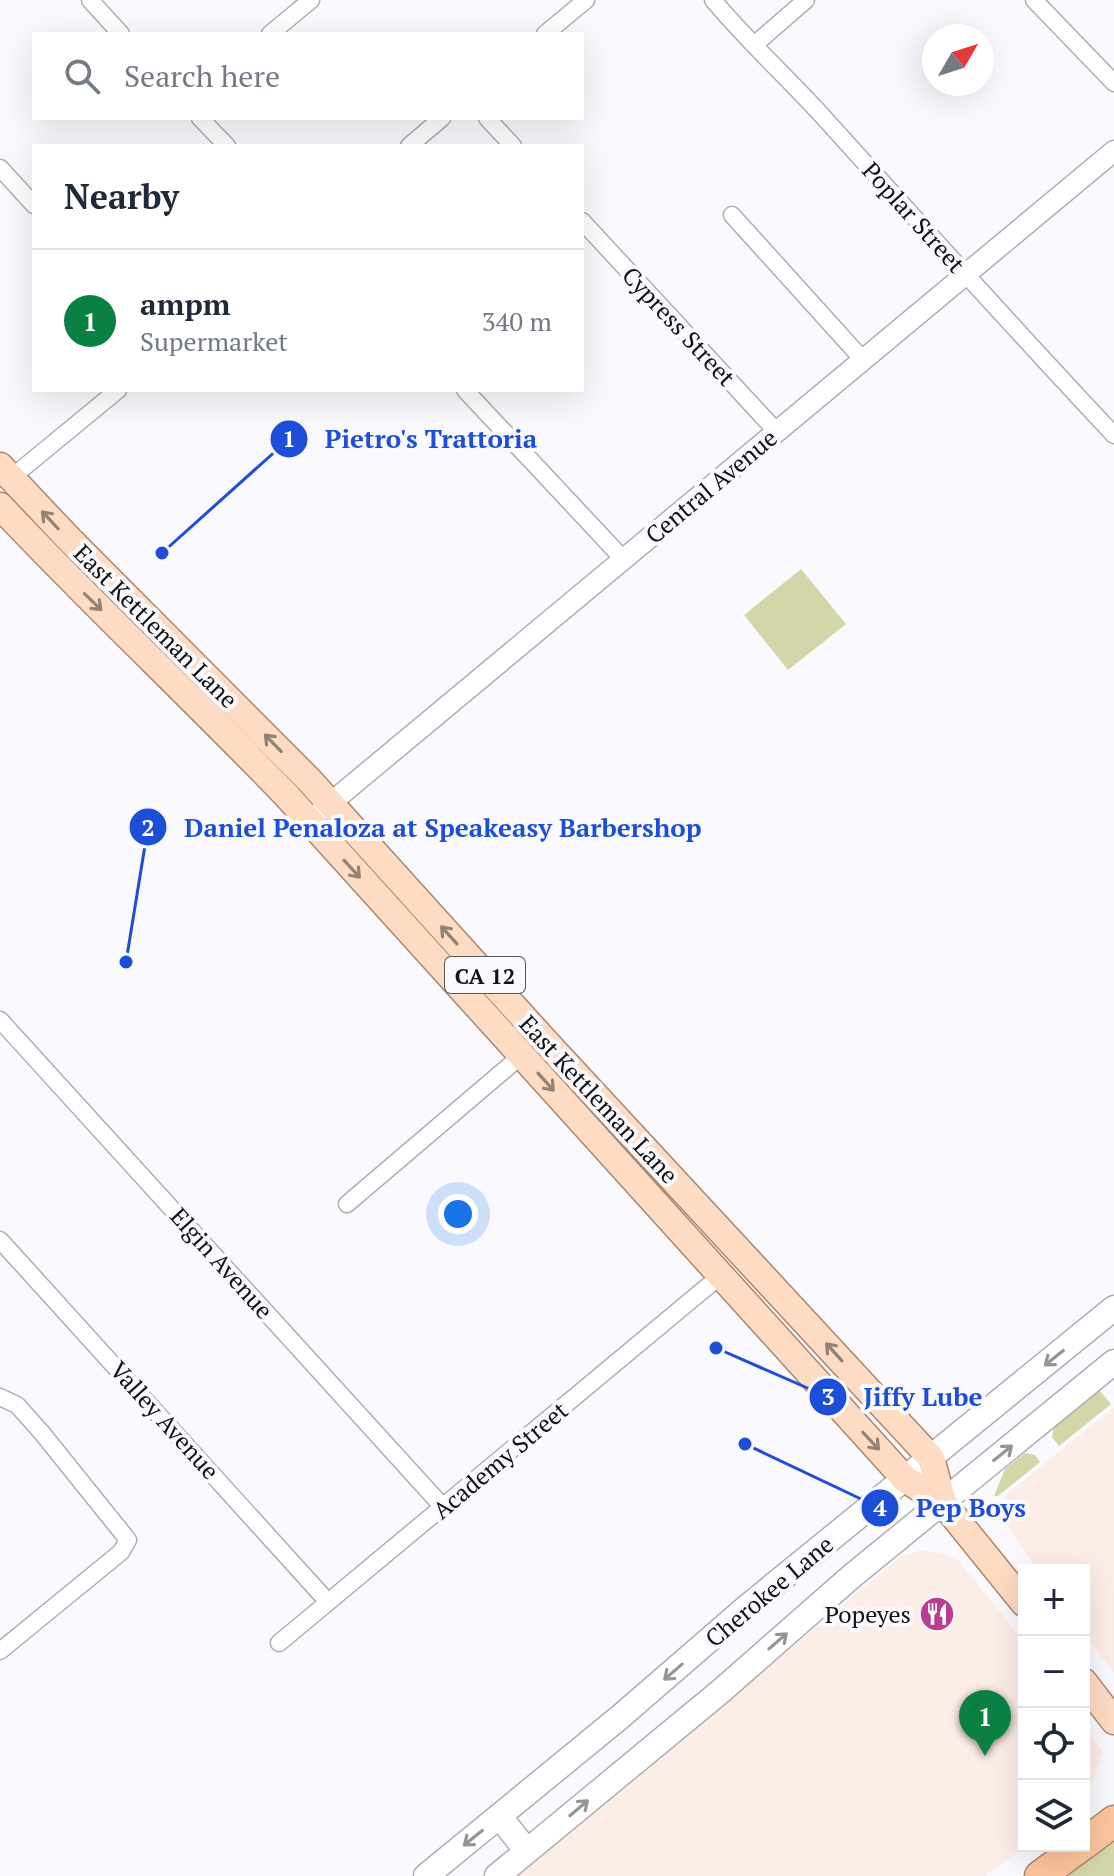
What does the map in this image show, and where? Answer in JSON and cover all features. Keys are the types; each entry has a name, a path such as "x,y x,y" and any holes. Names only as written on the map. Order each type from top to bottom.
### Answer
{"highway":[{"path":"1090,1840 1114,1821"},
{"path":"1040,1876 1073,1852"}],"main road":[{"name":"East Kettleman Lane","path":"6,472 114,585 229,697 931,1458 943,1503"},
{"name":"East Kettleman Lane","path":"0,506 62,572 190,695 309,822 905,1479 943,1503 1018,1596"},
{"name":"Cherokee Lane","path":"426,1876 1114,1308"},
{"name":"Cherokee Lane","path":"497,1876 721,1691 852,1576 1114,1362"},
{"path":"1090,1690 1114,1721"},
{"path":"499,1816 527,1851"}],"street":[{"path":"90,0 119,32"},
{"path":"272,32 311,0"},
{"path":"547,32 586,0"},
{"name":"Poplar Street","path":"713,0 1114,435"},
{"path":"754,45 806,0"},
{"path":"1034,0 1114,83"},
{"path":"202,120 225,144"},
{"path":"411,144 440,120"},
{"path":"489,120 511,144"},
{"name":"Central Avenue","path":"309,822 1114,151"},
{"path":"0,168 32,203"},
{"path":"732,215 864,361"},
{"name":"Cypress Street","path":"584,223 776,431"},
{"path":"6,472 115,392"},
{"path":"467,392 624,560"},
{"name":"Elgin Avenue","path":"0,1020 443,1507"},
{"path":"347,1204 522,1055"},
{"name":"Valley Avenue","path":"1,1243 328,1602"},
{"name":"Academy Street","path":"279,1643 720,1276"},
{"path":"0,1397 17,1405 128,1540 121,1552 0,1651"}],"shaded area":[{"path":"1114,1407 1114,1673 1090,1641 1090,1564 1034,1564 1005,1522 1007,1494"},
{"path":"922,1550 941,1553 959,1561 1018,1635 1019,1852 984,1876 518,1876 900,1557"},
{"path":"1090,1732 1103,1753 1090,1789"}],"green space":[{"path":"801,569 846,624 788,670 744,615"},
{"path":"1099,1390 1111,1404 1059,1446 1052,1437 1054,1427"},
{"path":"1025,1453 1035,1455 1040,1462 994,1496 1005,1469"},
{"path":"1114,1829 1114,1876 1063,1876 1090,1852"}],"place":[{"name":"Pietro's Trattoria","path":"162,553"},
{"name":"Daniel Penaloza at Speakeasy Barbershop","path":"126,962"},
{"name":"Jiffy Lube","path":"716,1348"},
{"name":"Pep Boys","path":"745,1444"},
{"name":"Popeyes","path":"937,1614"},
{"name":"ampm","path":"985,1756"}]}
